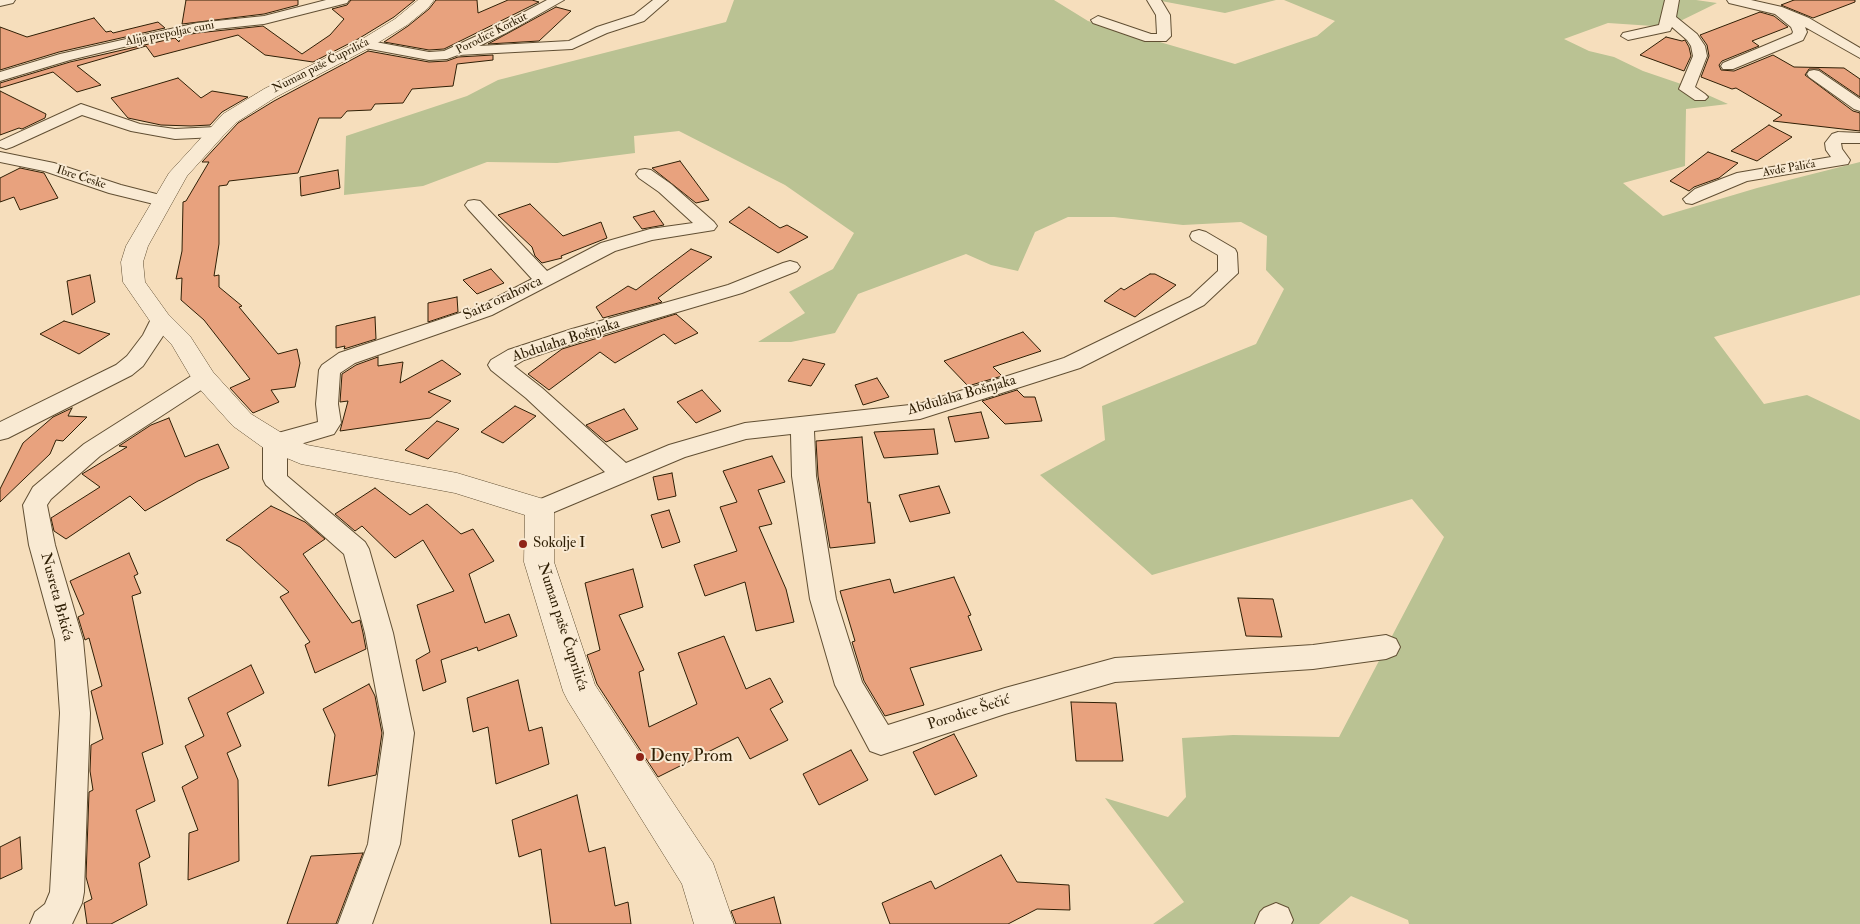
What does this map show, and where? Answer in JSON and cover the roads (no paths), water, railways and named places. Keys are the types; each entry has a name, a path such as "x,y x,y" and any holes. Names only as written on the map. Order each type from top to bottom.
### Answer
{"street":[{"path":"0,2 8,0"},
{"name":"Alija prepoljac cuni","path":"0,77 65,57 140,39 196,28 264,20 342,0"},
{"name":"Numan paše Čuprilića","path":"426,0 423,5 401,22 365,44 270,93 230,118 179,173 162,201 137,246 132,262 134,282 160,319 181,341 204,378 242,420 275,442 302,454 457,483 540,509 539,562 580,691 699,876 714,924"},
{"name":"Porodice Korkut","path":"365,44 429,56 447,55 459,51 557,0"},
{"path":"459,51 572,45 602,30 639,18 660,0"},
{"path":"1098,20 1150,38 1161,38 1164,36 1162,15 1154,0"},
{"path":"1628,36 1665,28 1672,0"},
{"path":"1734,0 1777,10 1816,26 1860,54"},
{"path":"1728,66 1798,37 1800,32 1797,26 1777,10"},
{"path":"1668,18 1692,37 1698,46 1700,56 1686,89 1700,98"},
{"path":"1814,74 1860,106"},
{"path":"3,150 81,109 137,128 175,134 216,132"},
{"name":"Avde Palića","path":"1692,199 1701,193 1743,177 1842,160 1834,150 1833,143 1838,137 1860,138"},
{"name":"Ibre Ćeske","path":"3,150 114,189 162,201"},
{"name":"Saita orahovca","path":"275,442 303,436 326,428 330,423 327,404 330,370 347,358 485,311 594,253 623,241 708,226 665,188 645,174"},
{"path":"474,205 544,280"},
{"name":"Abdulaha Bošnjaka","path":"540,509 677,451 745,431 920,411 1072,363 1197,301 1228,274 1228,253 1199,236"},
{"name":"Abdulaha Bošnjaka","path":"622,473 534,392 499,365 516,355 579,334 735,289 790,268"},
{"path":"0,432 124,370 141,353 153,336 160,319"},
{"name":"Nusreta Brkića","path":"47,924 57,916 65,903 67,892 75,713 69,640 42,545 35,505 47,488 92,450 204,378"},
{"name":"Porodice Šečić","path":"802,424 804,476 823,599 849,685 881,741 1005,701 1115,670 1314,657 1386,647"},
{"path":"275,442 275,479 356,549 379,633 399,733 384,844 355,924"}],"place":[{"name":"Sokolje I","path":"523,544"},
{"name":"Deny Prom","path":"640,757"}]}
